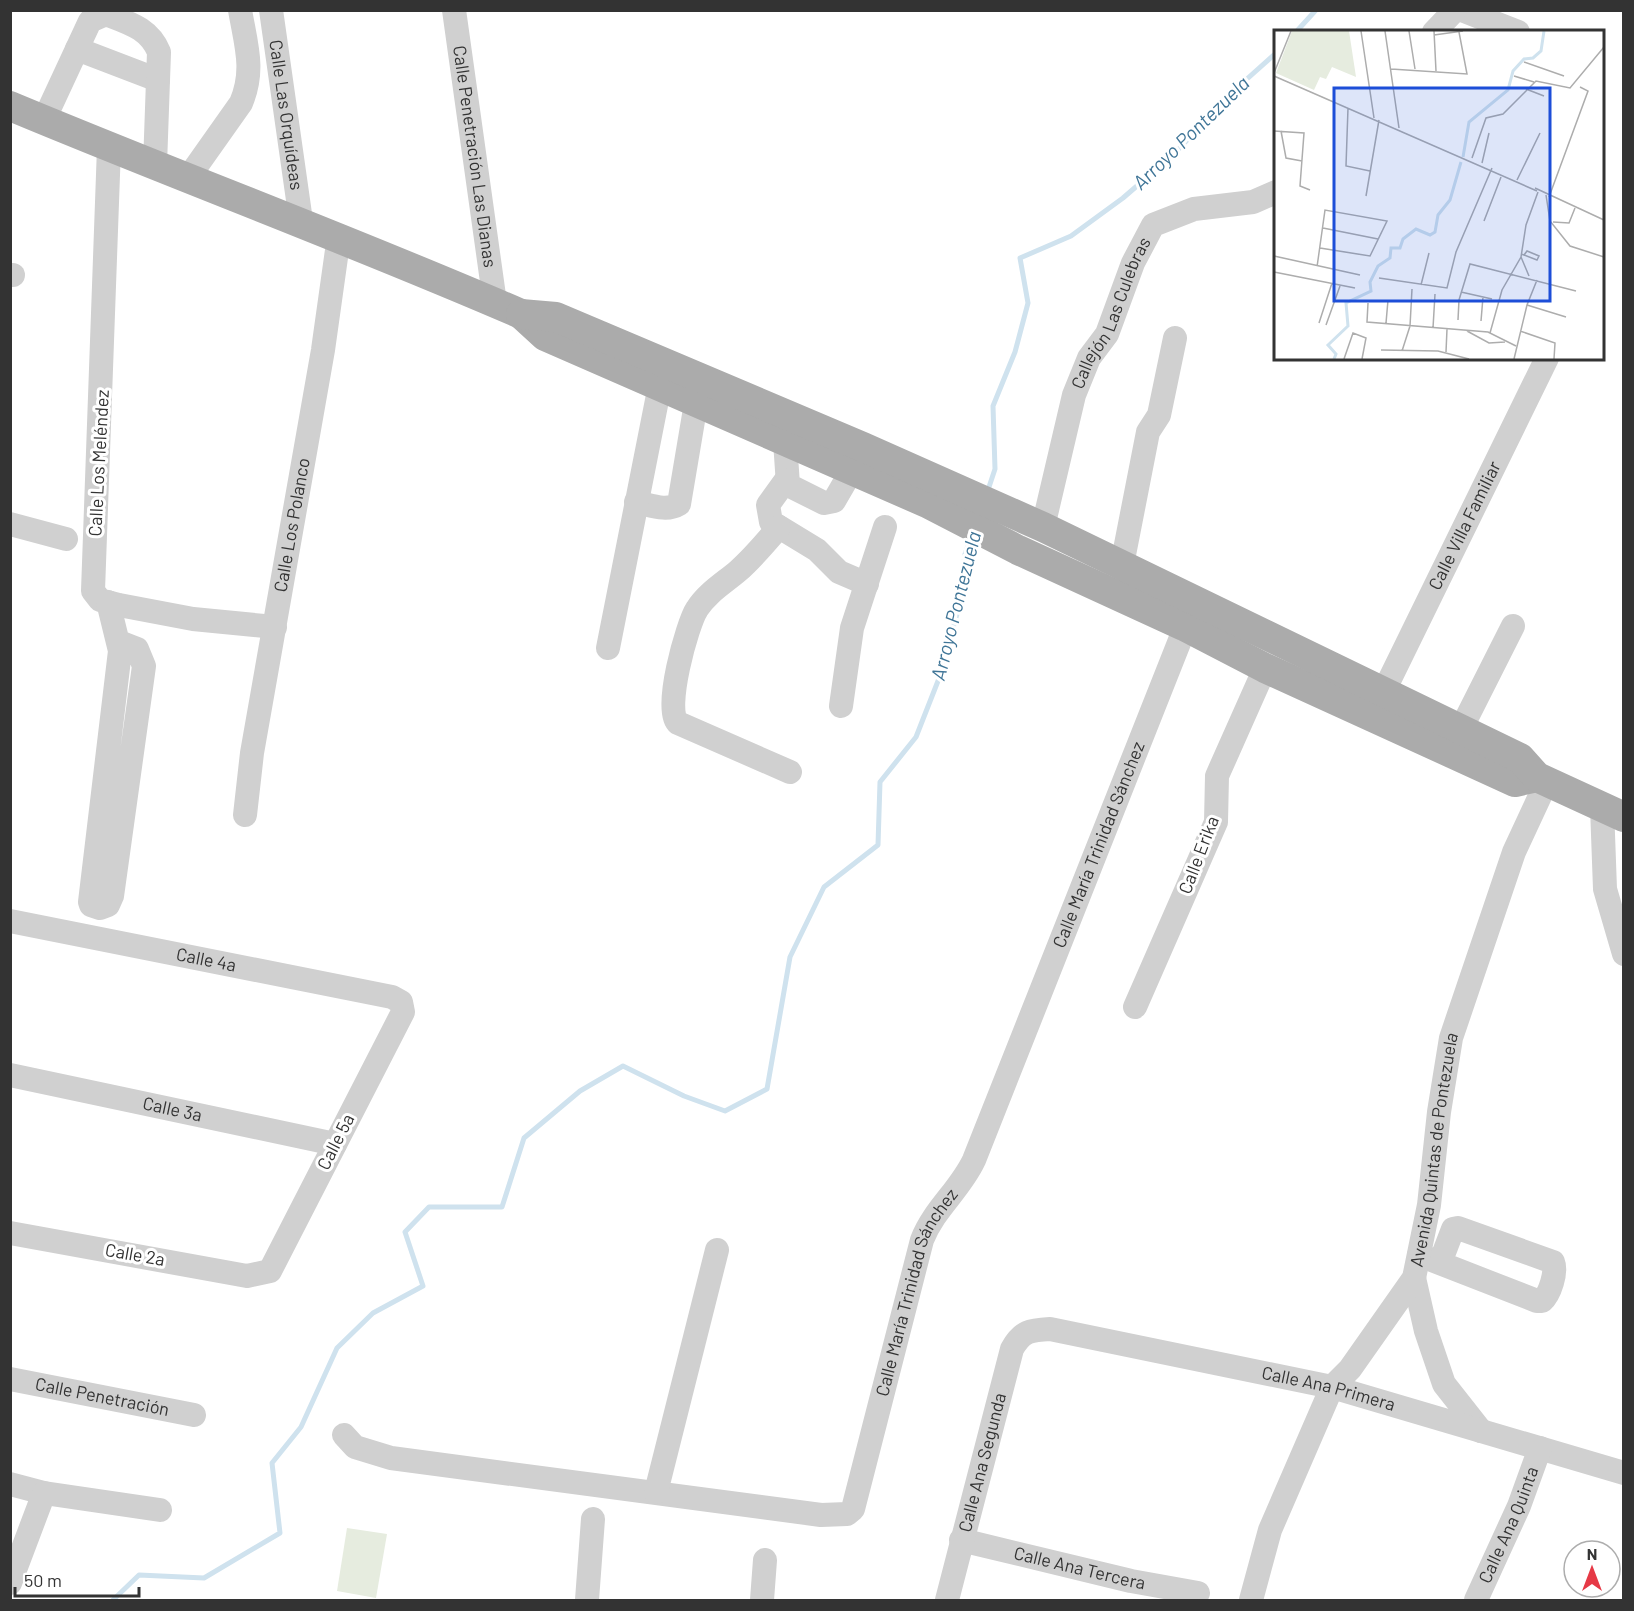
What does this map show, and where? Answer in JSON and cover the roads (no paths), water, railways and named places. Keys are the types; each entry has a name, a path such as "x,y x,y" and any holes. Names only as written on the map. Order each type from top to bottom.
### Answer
{"main road":[{"path":"10,106 339,236 508,309 545,336 852,470 932,491 1036,524 1520,758 1542,779 1613,812"},
{"path":"508,309 556,317 932,491 1018,549 1184,626 1265,668 1515,782 1542,779"}],"street":[{"path":"188,178 247,91 251,73 240,10"},
{"name":"Calle Las Orquídeas","path":"271,10 301,222"},
{"name":"Calle Penetración Las Dianas","path":"454,10 508,309"},
{"path":"1436,30 1455,10"},
{"path":"1462,10 1513,30"},
{"path":"44,120 90,21 106,14 145,30 154,39 159,52 155,165"},
{"path":"77,49 158,80"},
{"name":"Calle Los Meléndez","path":"108,602 100,600 93,591 109,147"},
{"name":"Callejón Las Culebras","path":"1036,524 1074,395 1089,358 1107,334 1133,263 1153,225 1194,209 1252,202 1274,192"},
{"name":"Calle Los Polanco","path":"245,815 252,753 323,350 339,236"},
{"path":"1122,565 1148,432 1159,415 1175,339"},
{"name":"Calle Villa Familiar","path":"1384,691 1546,360"},
{"path":"608,648 660,385"},
{"path":"636,502 663,509 672,509 679,504 696,403"},
{"path":"785,441 786,480 794,490 828,504 836,498 852,470"},
{"path":"786,480 768,505 771,522 817,550 839,573 867,584"},
{"path":"10,524 66,539"},
{"path":"779,527 761,548 697,609 672,693 673,715 678,723 790,772"},
{"path":"841,705 852,628 885,527"},
{"name":"Calle María Trinidad Sánchez","path":"344,1435 355,1446 391,1458 821,1515 847,1514 853,1509 922,1240 930,1221 964,1180 974,1160 1196,600"},
{"path":"119,642 137,649 144,666 112,896 108,905 100,908 91,905 90,902 120,651 108,602 193,619 275,627"},
{"path":"1461,729 1513,626"},
{"name":"Calle Erika","path":"1135,1007 1215,822 1217,776 1265,668"},
{"name":"Avenida Quintas de Pontezuela","path":"1251,1600 1270,1530 1332,1387 1350,1368 1429,1259 1429,1205 1439,1112 1451,1038 1514,852 1542,779"},
{"path":"1613,812 1605,890 1623,954"},
{"name":"Calle 4a","path":"10,921 392,997 401,1002"},
{"name":"Calle 5a","path":"259,1274 270,1271 403,1012 401,1002"},
{"name":"Calle 3a","path":"10,1075 335,1144"},
{"name":"Calle 2a","path":"10,1233 247,1276 259,1274"},
{"path":"656,1492 717,1250"},
{"path":"1414,1278 1426,1331 1444,1384 1481,1431"},
{"name":"Calle Ana Primera","path":"1028,1330 1050,1329 1332,1387 1623,1473"},
{"name":"Calle Ana Segunda","path":"947,1600 1012,1349 1018,1338 1028,1330"},
{"name":"Calle Penetración","path":"10,1379 194,1415"},
{"name":"Calle Ana Quinta","path":"1476,1600 1519,1506 1540,1448"},
{"path":"10,1484 44,1493 160,1510"},
{"path":"10,1583 44,1493"},
{"path":"587,1600 593,1519"},
{"name":"Calle Ana Tercera","path":"961,1540 1130,1591 1198,1593"},
{"path":"762,1600 765,1560"}],"waterway":[{"name":"Arroyo Pontezuela","path":"1298,30 1316,10"},
{"name":"Arroyo Pontezuela","path":"987,493 995,469 993,406 1015,352 1028,303 1020,258 1071,236 1123,198 1175,153 1229,95 1274,55"},
{"name":"Arroyo Pontezuela","path":"113,1600 139,1575 204,1578 280,1533 272,1463 301,1427 337,1348 373,1313 423,1286 405,1232 429,1207 502,1207 524,1138 580,1091 623,1066 684,1096 725,1111 767,1089 790,957 824,887 878,845 880,782 916,737 938,681 959,607 965,554 972,535"}]}
